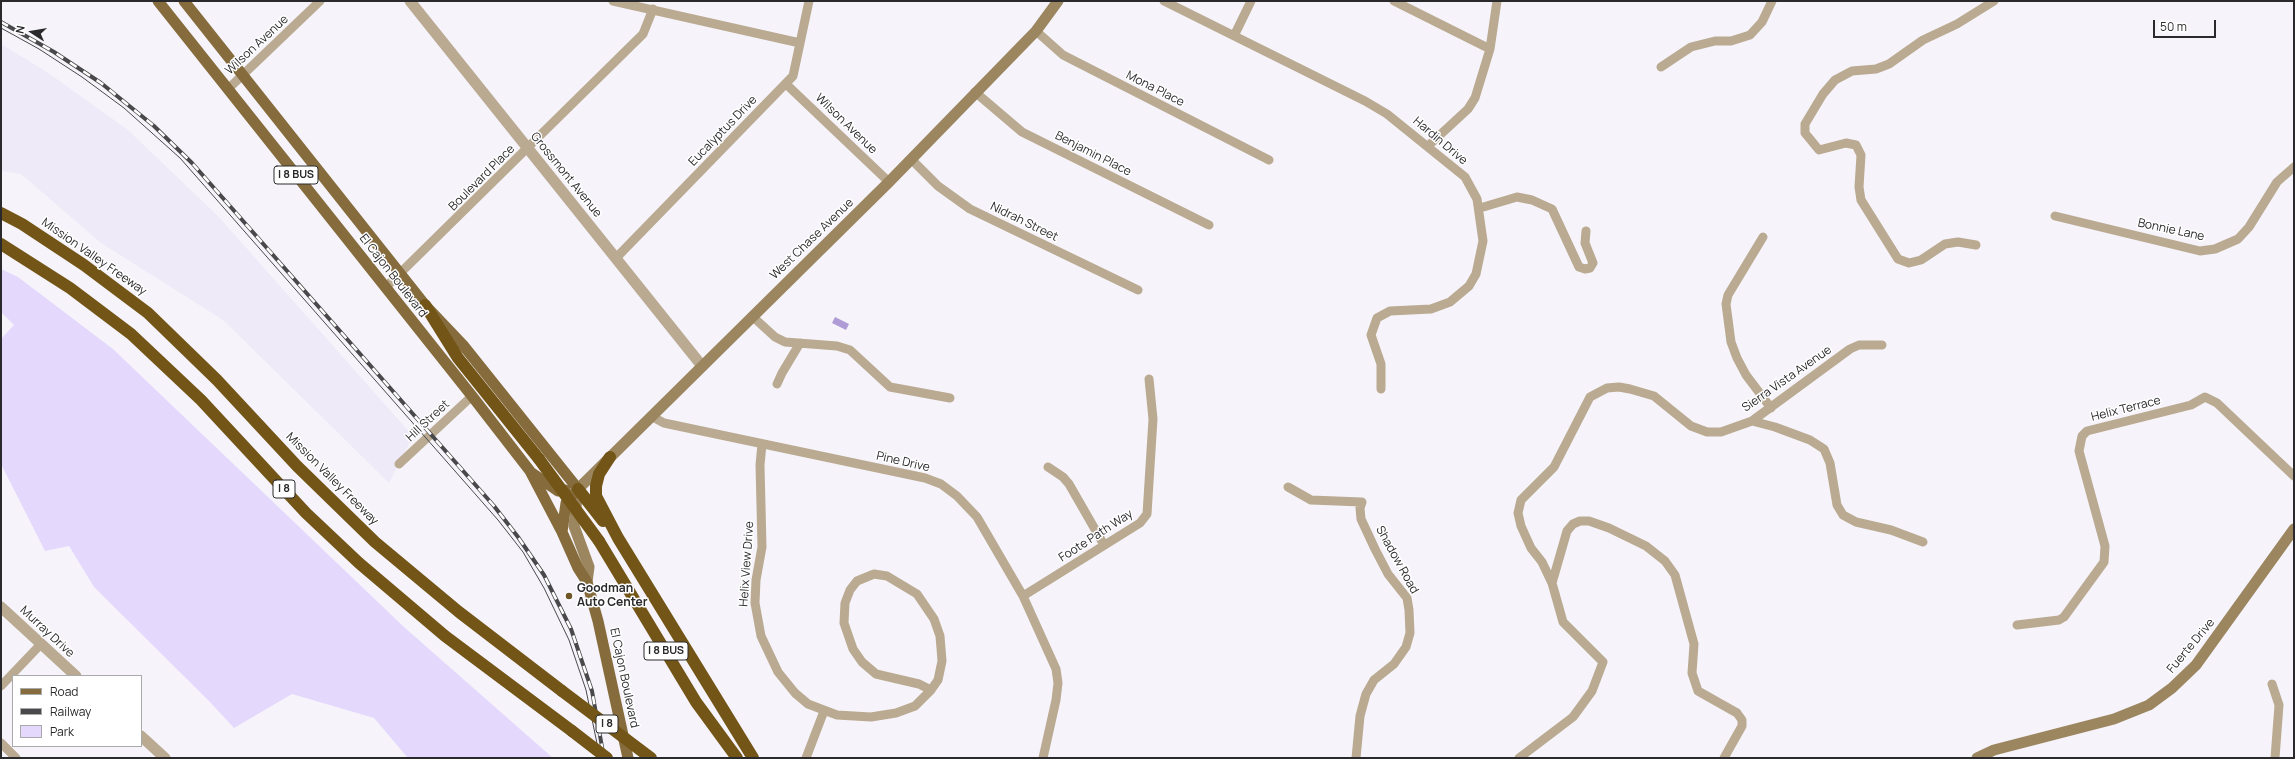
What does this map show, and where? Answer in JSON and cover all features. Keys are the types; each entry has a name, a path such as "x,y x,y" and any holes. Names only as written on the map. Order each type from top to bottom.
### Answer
{"highway":[{"name":"Mission Valley Freeway","path":"1,213 22,224 84,265 148,313 217,380 297,466 376,542 459,612 651,758"},
{"name":"I 8","path":"1,244 70,288 132,334 201,400 306,512 359,563 445,636 606,758"},
{"name":"I 8 BUS","path":"425,305 458,358 539,459 599,541 696,702 737,758"},
{"path":"610,457 599,474 596,486 596,496 618,538 753,758"},
{"path":"578,489 618,538"}],"main road":[{"name":"El Cajon Boulevard","path":"158,1 530,471 562,532 578,568 587,582 598,621 628,758"},
{"name":"El Cajon Boulevard","path":"184,1 425,305 463,345 578,489 574,526 589,566 587,582"},
{"name":"West Chase Avenue","path":"578,489 889,182 1036,31 1058,1"},
{"path":"530,471 558,491 578,489"},
{"path":"562,532 566,503 578,489"},
{"name":"Fuerte Drive","path":"1977,758 1994,750 2114,719 2149,705 2172,688 2196,665 2294,529"}],"street":[{"name":"Wilson Avenue","path":"228,89 320,1"},
{"name":"Grossmont Avenue","path":"410,1 702,366"},
{"path":"613,1 800,43"},
{"name":"Eucalyptus Drive","path":"616,258 793,76 809,1"},
{"name":"Hardin Drive","path":"1164,1 1365,100 1392,117 1465,177 1477,199 1480,208 1483,241 1476,274 1465,291 1450,302 1430,309 1390,311 1377,318 1371,335 1380,364 1381,389"},
{"path":"1234,36 1251,1"},
{"path":"1394,1 1490,49"},
{"path":"1428,146 1468,109 1475,98 1490,49 1497,1"},
{"path":"1661,67 1691,47 1715,41 1732,41 1750,35 1762,22 1772,1"},
{"path":"1976,245 1958,242 1945,244 1921,260 1909,263 1898,259 1861,200 1859,187 1861,155 1856,145 1846,143 1819,150 1805,133 1805,124 1823,94 1835,80 1852,71 1876,69 1889,64 1923,40 1957,24 1994,1"},
{"name":"Boulevard Place","path":"385,288 528,149 643,34 653,10"},
{"name":"Mona Place","path":"1036,31 1063,55 1269,160"},
{"name":"Wilson Avenue","path":"786,84 889,182"},
{"name":"Benjamin Place","path":"976,92 1022,132 1209,225"},
{"name":"Nidrah Street","path":"911,159 938,186 970,209 1138,290"},
{"name":"Bonnie Lane","path":"2055,216 2200,251 2215,249 2238,239 2249,227 2277,182 2294,167"},
{"path":"1480,208 1517,197 1532,200 1552,209 1579,267 1585,269 1590,268 1592,263 1585,243 1586,231"},
{"path":"1763,237 1728,295 1726,304 1731,342 1737,358 1746,375 1771,408"},
{"path":"752,316 775,338 785,342 837,346 850,350 890,387 950,398"},
{"path":"777,384 800,343"},
{"name":"Sierra Vista Avenue","path":"1519,758 1573,717 1592,690 1603,662 1562,622 1552,583 1542,562 1531,548 1518,513 1521,500 1554,467 1590,397 1607,388 1630,389 1654,396 1691,426 1707,432 1721,432 1752,421 1850,349 1859,345 1882,346"},
{"name":"Foote Path Way","path":"1023,596 1140,523 1147,514 1153,419 1149,379"},
{"name":"Hill Street","path":"399,464 472,396"},
{"name":"Helix Terrace","path":"2017,625 2059,620 2064,617 2104,562 2105,546 2079,450 2082,436 2087,431 2191,405 2205,397 2217,403 2294,476"},
{"name":"Pine Drive","path":"651,416 664,423 925,478 941,484 957,496 977,517 1023,596 1052,659 1058,683 1043,758"},
{"path":"1752,421 1775,426 1810,440 1824,449 1830,463 1837,505 1843,515 1856,522 1891,530 1923,542"},
{"name":"Helix View Drive","path":"762,444 760,465 762,547 755,591 758,625 765,649 786,683 808,704 824,711 837,715 870,717 896,714 915,706 931,690 938,680 941,670 942,653 937,627 927,607 917,594 887,576 874,574 861,578 850,590 844,610 846,630 857,656 876,674 919,684 931,690"},
{"path":"1048,467 1069,484 1104,545"},
{"name":"Shadow Road","path":"1288,487 1310,500 1362,502 1360,508 1361,519 1375,549 1388,574 1407,598 1410,633 1402,655 1394,664 1374,680 1366,694 1360,716 1356,758"},
{"path":"1552,583 1567,532 1573,524 1580,521 1589,521 1609,528 1646,546 1665,561 1675,575 1694,644 1692,673 1698,691 1736,713 1742,720 1742,726 1724,758"},
{"name":"Murray Drive","path":"1,607 75,675"},
{"path":"1,686 41,644"},
{"path":"2272,684 2279,705 2275,758"},
{"path":"806,758 824,711"},
{"path":"142,737 165,758"},
{"path":"1,743 16,758"}],"shaded area":[{"path":"1,44 47,72 128,130 218,216 413,436 389,483 223,320 101,243 21,174 1,171"},
{"path":"835,317 849,324 846,330 832,323"}],"green space":[{"path":"1,269 18,277 113,349 404,627 553,758 408,758 374,718 292,694 234,728 210,702 94,587 69,546 45,551 1,464 1,339 14,325 1,312"}],"tram line":[{"path":"1,28 39,49 82,77 124,108 180,158 498,520 523,552 544,588 569,640 586,690 600,758"}],"railway":[{"path":"1,22 54,52 101,83 154,126 192,163 494,506 518,537 544,575 571,629 592,691 604,758"}],"place":[{"name":"Goodman Auto Center","path":"569,596"}]}
